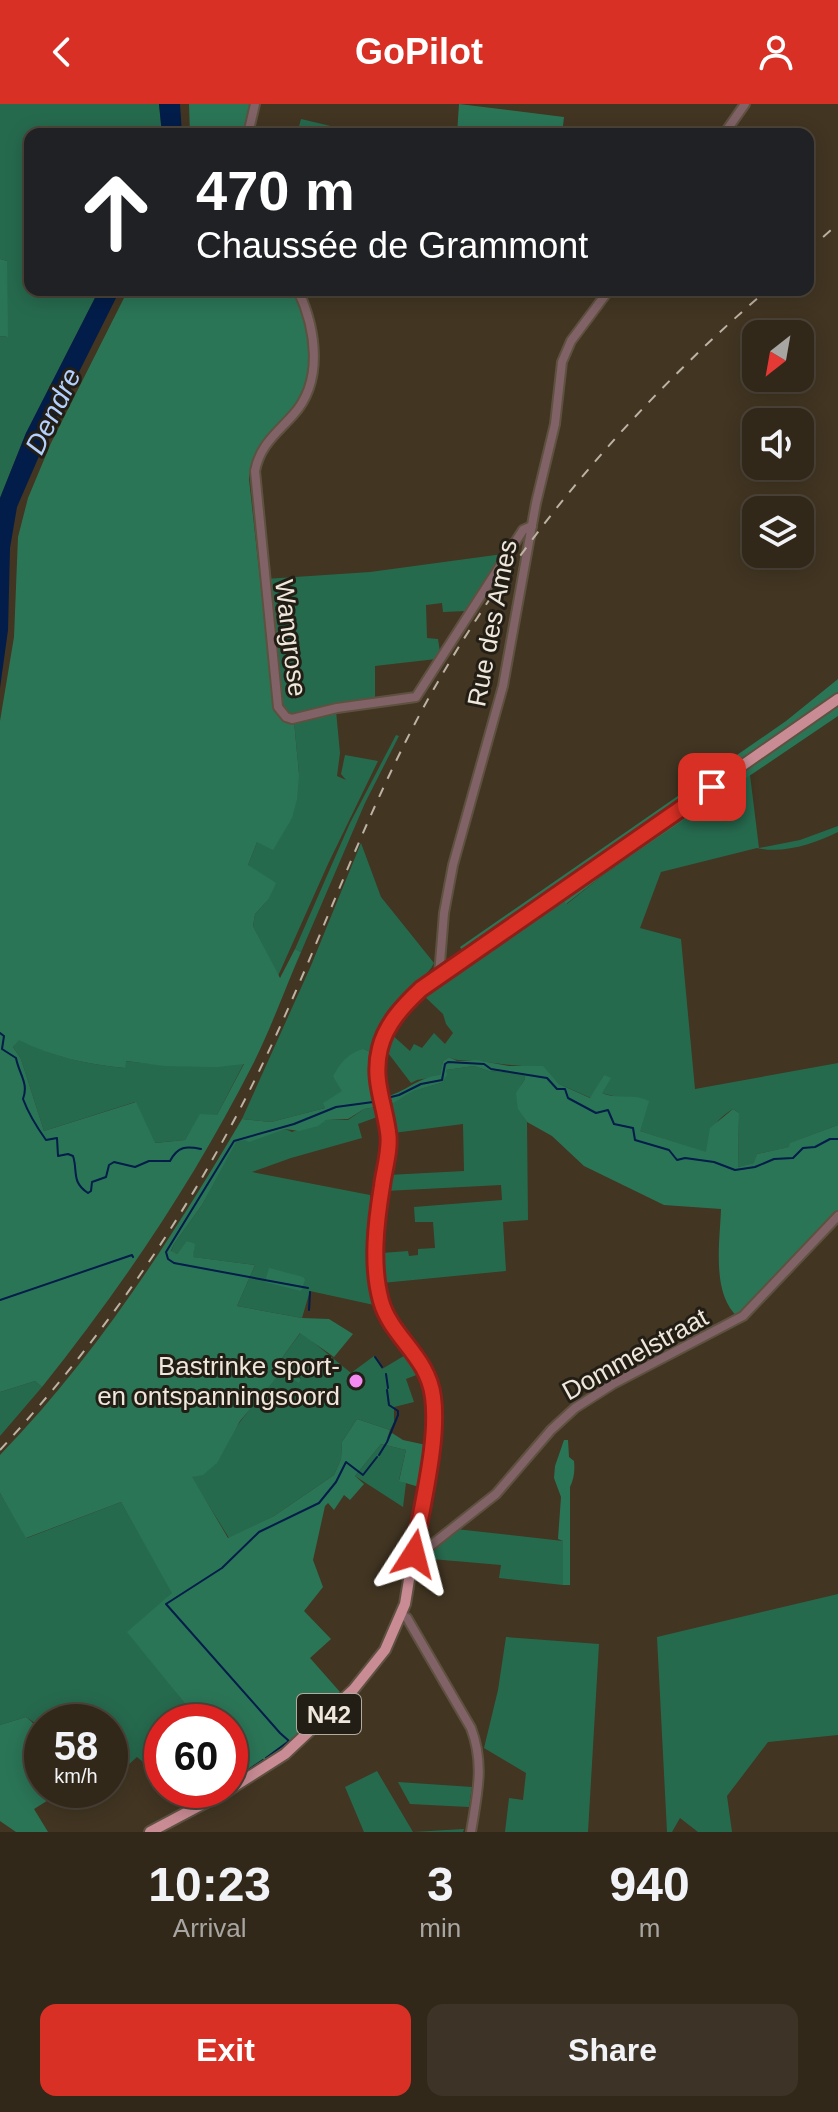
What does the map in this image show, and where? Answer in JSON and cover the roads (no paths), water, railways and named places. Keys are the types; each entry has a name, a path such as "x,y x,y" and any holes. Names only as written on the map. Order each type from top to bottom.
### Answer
{"main road":[{"name":"N42","path":"248,1778 285,1754 353,1690 385,1650 402,1615 414,1554 431,1446 434,1405 424,1368 387,1316 378,1285 376,1220 388,1133 376,1076 379,1053 394,1019 411,998 439,975 838,699"},
{"name":"N42","path":"150,1832 195,1808"}],"street":[{"path":"249,128 255,104"},
{"path":"728,128 745,104"},
{"name":"Wangrose","path":"300,296 313,347 310,386 301,405 258,455 255,471 266,597 281,712 292,719 337,708 416,697 523,530 532,526"},
{"name":"Rue des Ames","path":"439,975 444,913 453,865 503,686 532,526 555,424 565,349 605,296"},
{"name":"Dommelstraat","path":"414,1554 420,1554 496,1494 551,1430 575,1408 613,1384 743,1316 838,1216"},
{"path":"402,1615 407,1618 471,1728 478,1746 480,1767 471,1832"}],"water":[{"path":"159,104 180,104 182,128 161,128"},
{"name":"Dendre","path":"96,296 117,296 53,424 17,507 10,548 8,630 0,688 0,498 26,433"}],"waterway":[{"path":"0,1033 4,1036 2,1049 16,1058 24,1083 23,1099 30,1115 46,1140 57,1138 58,1156 73,1156 79,1185 88,1193 92,1182 106,1177 109,1165 114,1162 135,1167 149,1161 170,1161 183,1148 201,1149"},
{"path":"387,1098 421,1084 442,1080 448,1062 484,1064 491,1069 547,1078 557,1089 565,1089 568,1098 596,1113 608,1110 614,1124 633,1128 635,1140 669,1150 677,1160 685,1158 714,1162 735,1170 755,1167 774,1159 793,1158 803,1148 838,1139"},
{"path":"308,1288 174,1263 168,1259 166,1252 234,1141 294,1124 336,1107 373,1102"},
{"path":"0,1300 133,1257"},
{"path":"309,1310 310,1292"},
{"path":"375,1357 382,1367"},
{"path":"386,1374 388,1388"},
{"path":"379,1455 398,1415 398,1411 389,1405 387,1390"},
{"path":"266,1758 289,1741 166,1604 222,1568 259,1532 319,1503 336,1482 346,1462 363,1475 377,1457"},
{"path":"248,1770 263,1760"}],"railway":[{"path":"814,245 838,224"},
{"path":"0,1450 113,1313 179,1216 209,1165 264,1061 404,745 461,643 537,533 579,480 669,381 760,296"}],"place":[{"name":"Bastrinke sport- en ontspanningsoord","path":"356,1381"}]}
